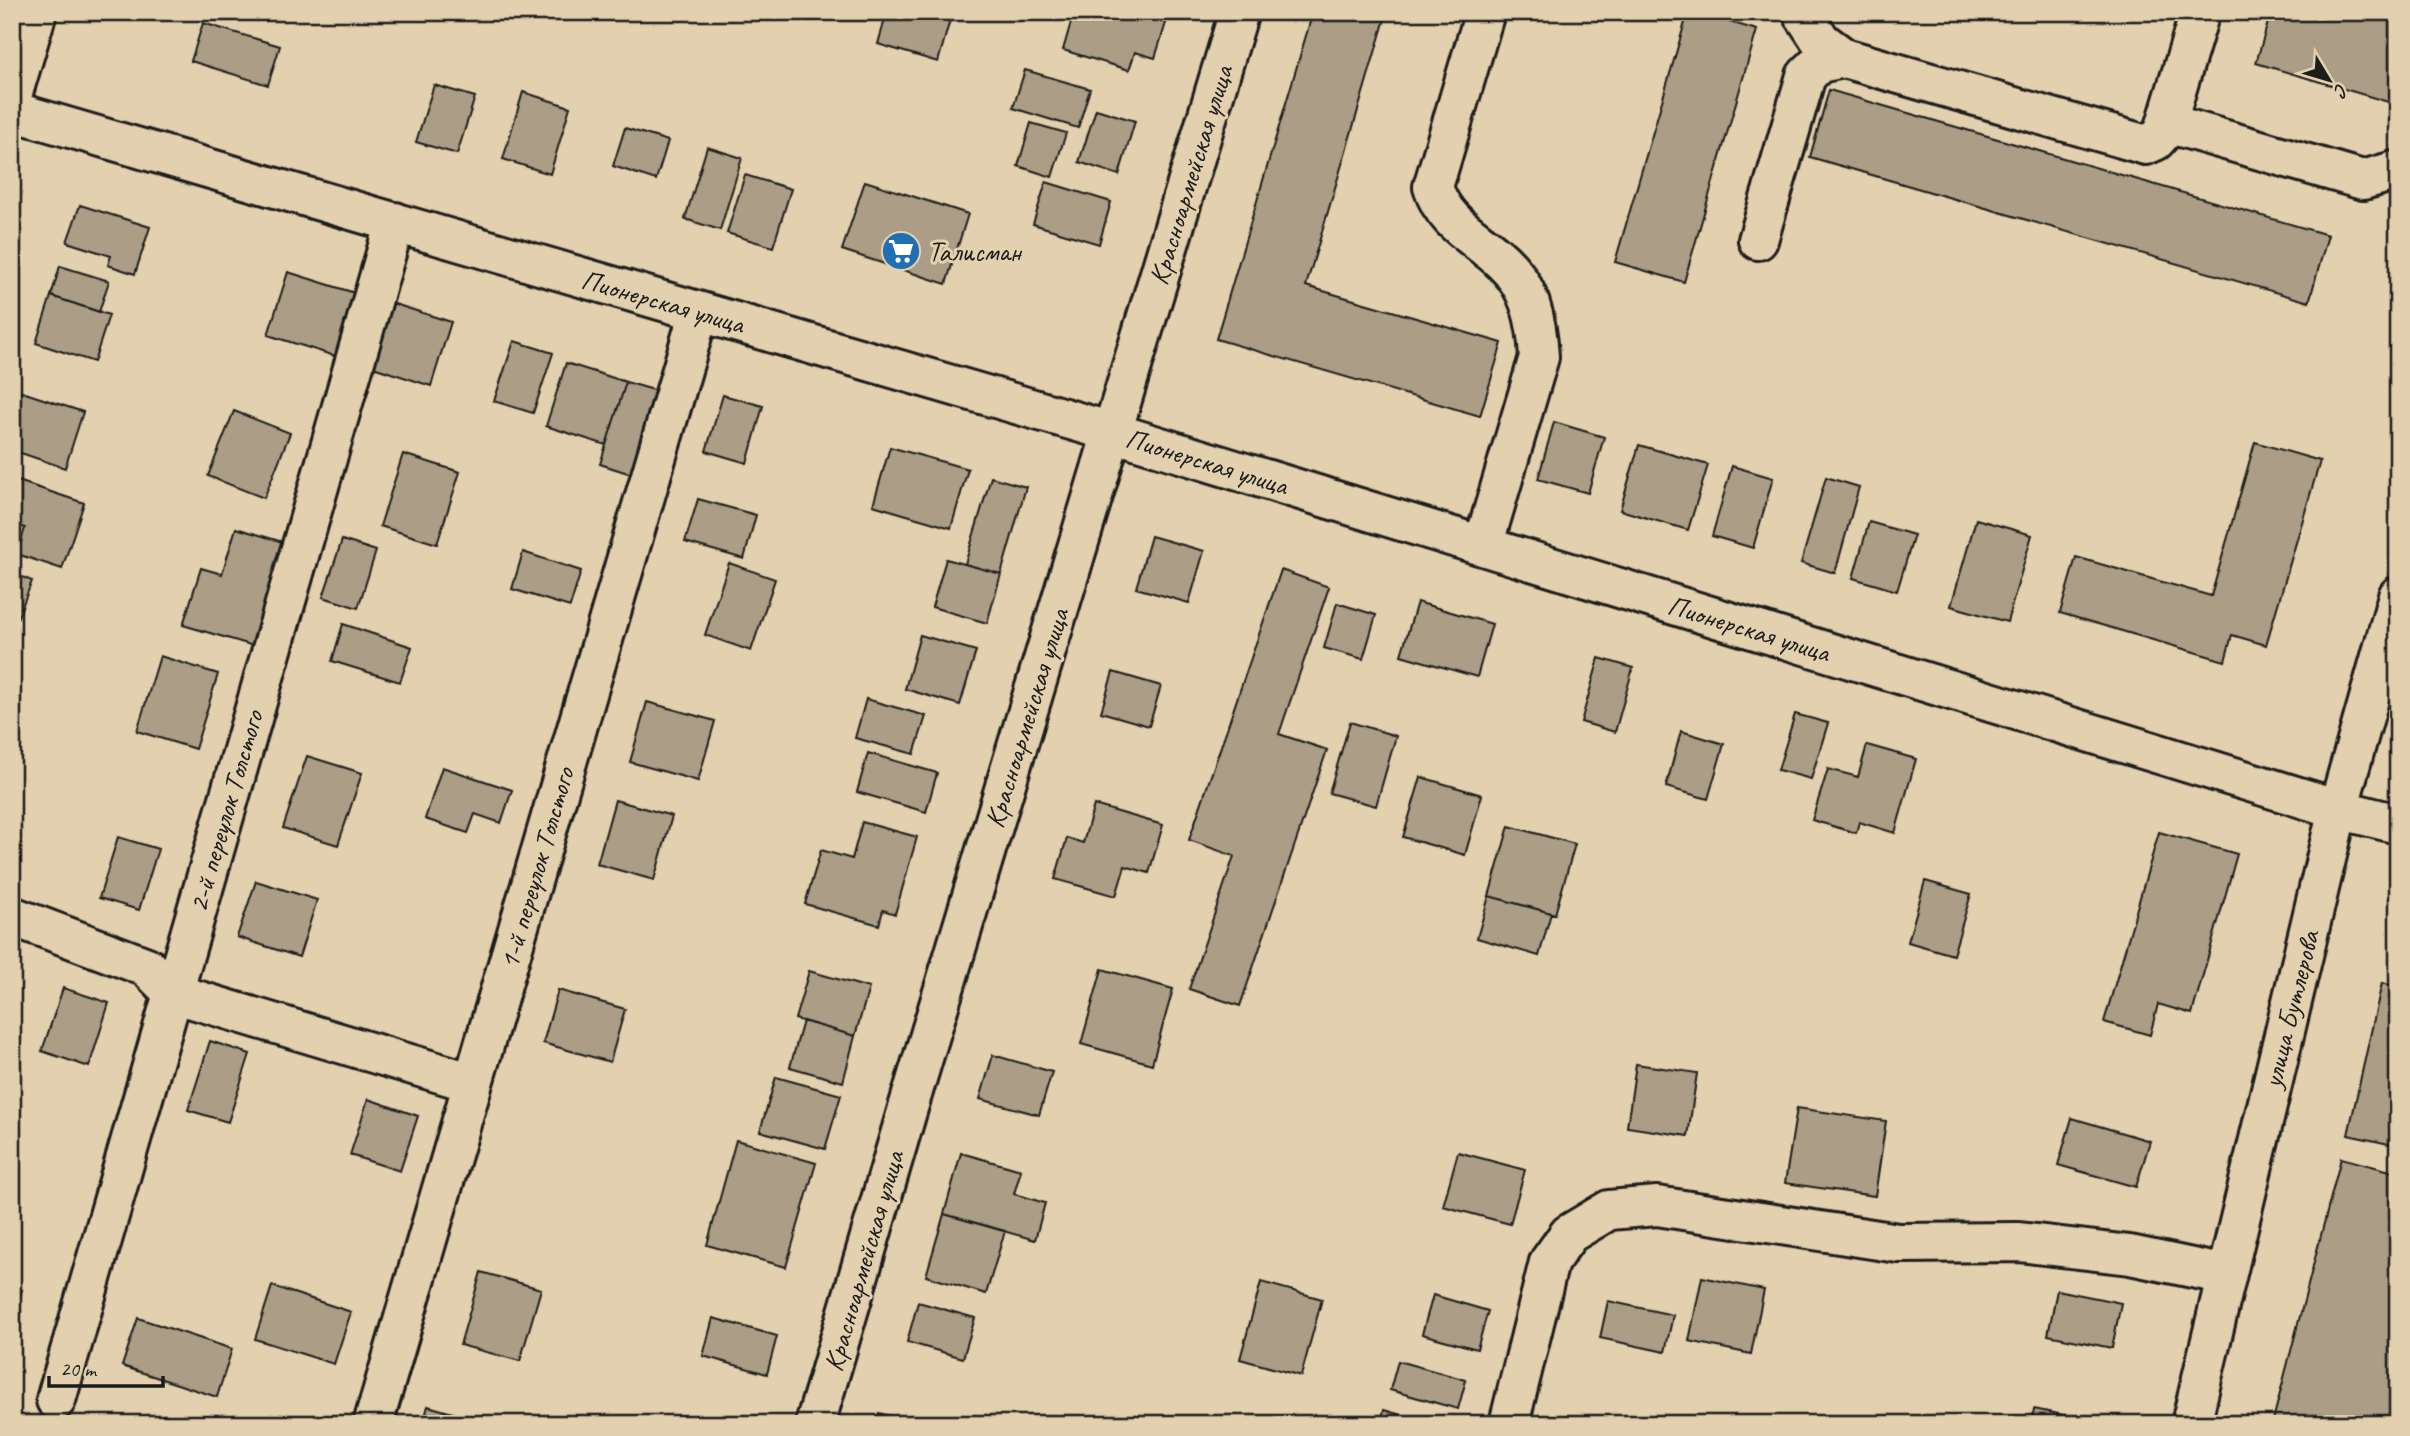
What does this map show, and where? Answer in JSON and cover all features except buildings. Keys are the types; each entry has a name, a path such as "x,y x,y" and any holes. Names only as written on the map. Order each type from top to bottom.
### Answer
{"street":[{"path":"12,96 37,12"},
{"name":"Красноармейская улица","path":"815,1424 1239,12"},
{"path":"1483,546 1539,357 1538,327 1530,300 1519,281 1504,262 1445,213 1433,187 1485,12"},
{"path":"1802,12 1821,41 1844,58 2146,145 2160,137 2167,123 2200,12"},
{"path":"1758,240 1806,76 1819,63 1844,58"},
{"name":"Пионерская улица","path":"12,111 1112,432 2339,809 2398,824"},
{"path":"2167,123 2363,180 2398,170"},
{"name":"2-й переулок Толстого","path":"56,1400 395,222"},
{"name":"1-й переулок Толстого","path":"373,1424 699,312"},
{"name":"улица Бутлерова","path":"2191,1424 2339,809 2398,596"},
{"path":"12,916 148,967 173,993 473,1083"},
{"path":"1509,1424 1549,1262 1569,1234 1609,1210 1657,1206 1898,1244 2019,1241 2130,1255 2226,1275"}],"place":[{"name":"Талисман","path":"901,251"}]}
